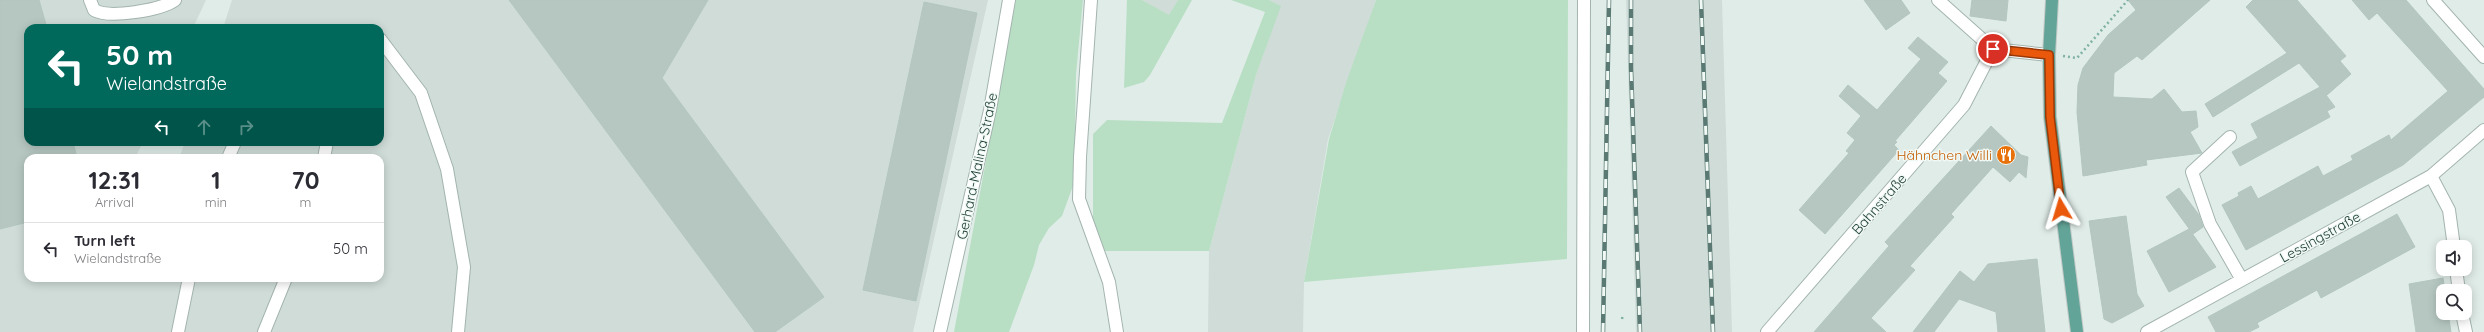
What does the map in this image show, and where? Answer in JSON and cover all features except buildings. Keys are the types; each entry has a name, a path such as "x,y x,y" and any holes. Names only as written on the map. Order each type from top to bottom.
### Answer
{"main road":[{"path":"2052,0 2049,55 2050,117 2077,332"}],"street":[{"path":"90,0 94,10 110,15 164,5 175,0"},
{"name":"Gerhard-Malina-Straße","path":"940,332 990,110 1009,0"},
{"path":"1091,0 1080,156 1079,199 1110,282 1118,332"},
{"path":"1583,332 1584,0"},
{"path":"1938,0 1993,49 2049,55"},
{"path":"2433,0 2484,57"},
{"path":"384,44 422,93 447,169 464,267 458,332"},
{"name":"Bahnstraße","path":"1767,332 1964,105 1993,49"},
{"name":"Lessingstraße","path":"2147,332 2431,176 2484,130"},
{"path":"2230,137 2192,172 2210,224 2242,280"},
{"path":"2431,176 2449,210 2453,240"},
{"path":"178,332 188,282"},
{"path":"264,332 284,282"},
{"path":"2463,320 2466,332"}],"path":[{"path":"2049,55 2077,58 2128,0"},
{"path":"1622,320 1623,314"}],"shaded area":[{"path":"0,0 206,0 195,24 24,24 24,146 141,146 137,154 24,154 24,282 384,282 384,154 180,154 184,146 384,146 384,24 224,24 232,0 988,0 913,332 0,332"},
{"path":"1142,0 1178,0 1169,16"},
{"path":"1269,0 1376,0 1328,139 1304,282 1303,332 1208,332 1209,251 1256,75 1280,6"},
{"path":"1626,0 1722,0 1732,332 1636,332"}],"green space":[{"path":"1016,0 1083,0 1076,74 1074,183 1062,216 1049,228 1039,245 1034,265 1009,332 954,332"},
{"path":"1127,0 1142,0 1169,15 1178,0 1192,0 1150,75 1144,82 1124,88"},
{"path":"1231,0 1269,0 1281,6 1256,75 1209,251 1105,251 1093,222 1093,134 1107,120 1222,123 1265,12"},
{"path":"1376,0 1568,0 1567,259 1304,282 1329,139 1347,80"}],"railway":[{"path":"1603,332 1609,0"},
{"path":"1631,0 1631,68 1640,332"},
{"path":"1701,0 1713,332"}],"place":[{"name":"Hähnchen Willi","path":"2006,155"}],"route":[{"path":"1993,49 2049,55 2050,117 2061,209"}]}
